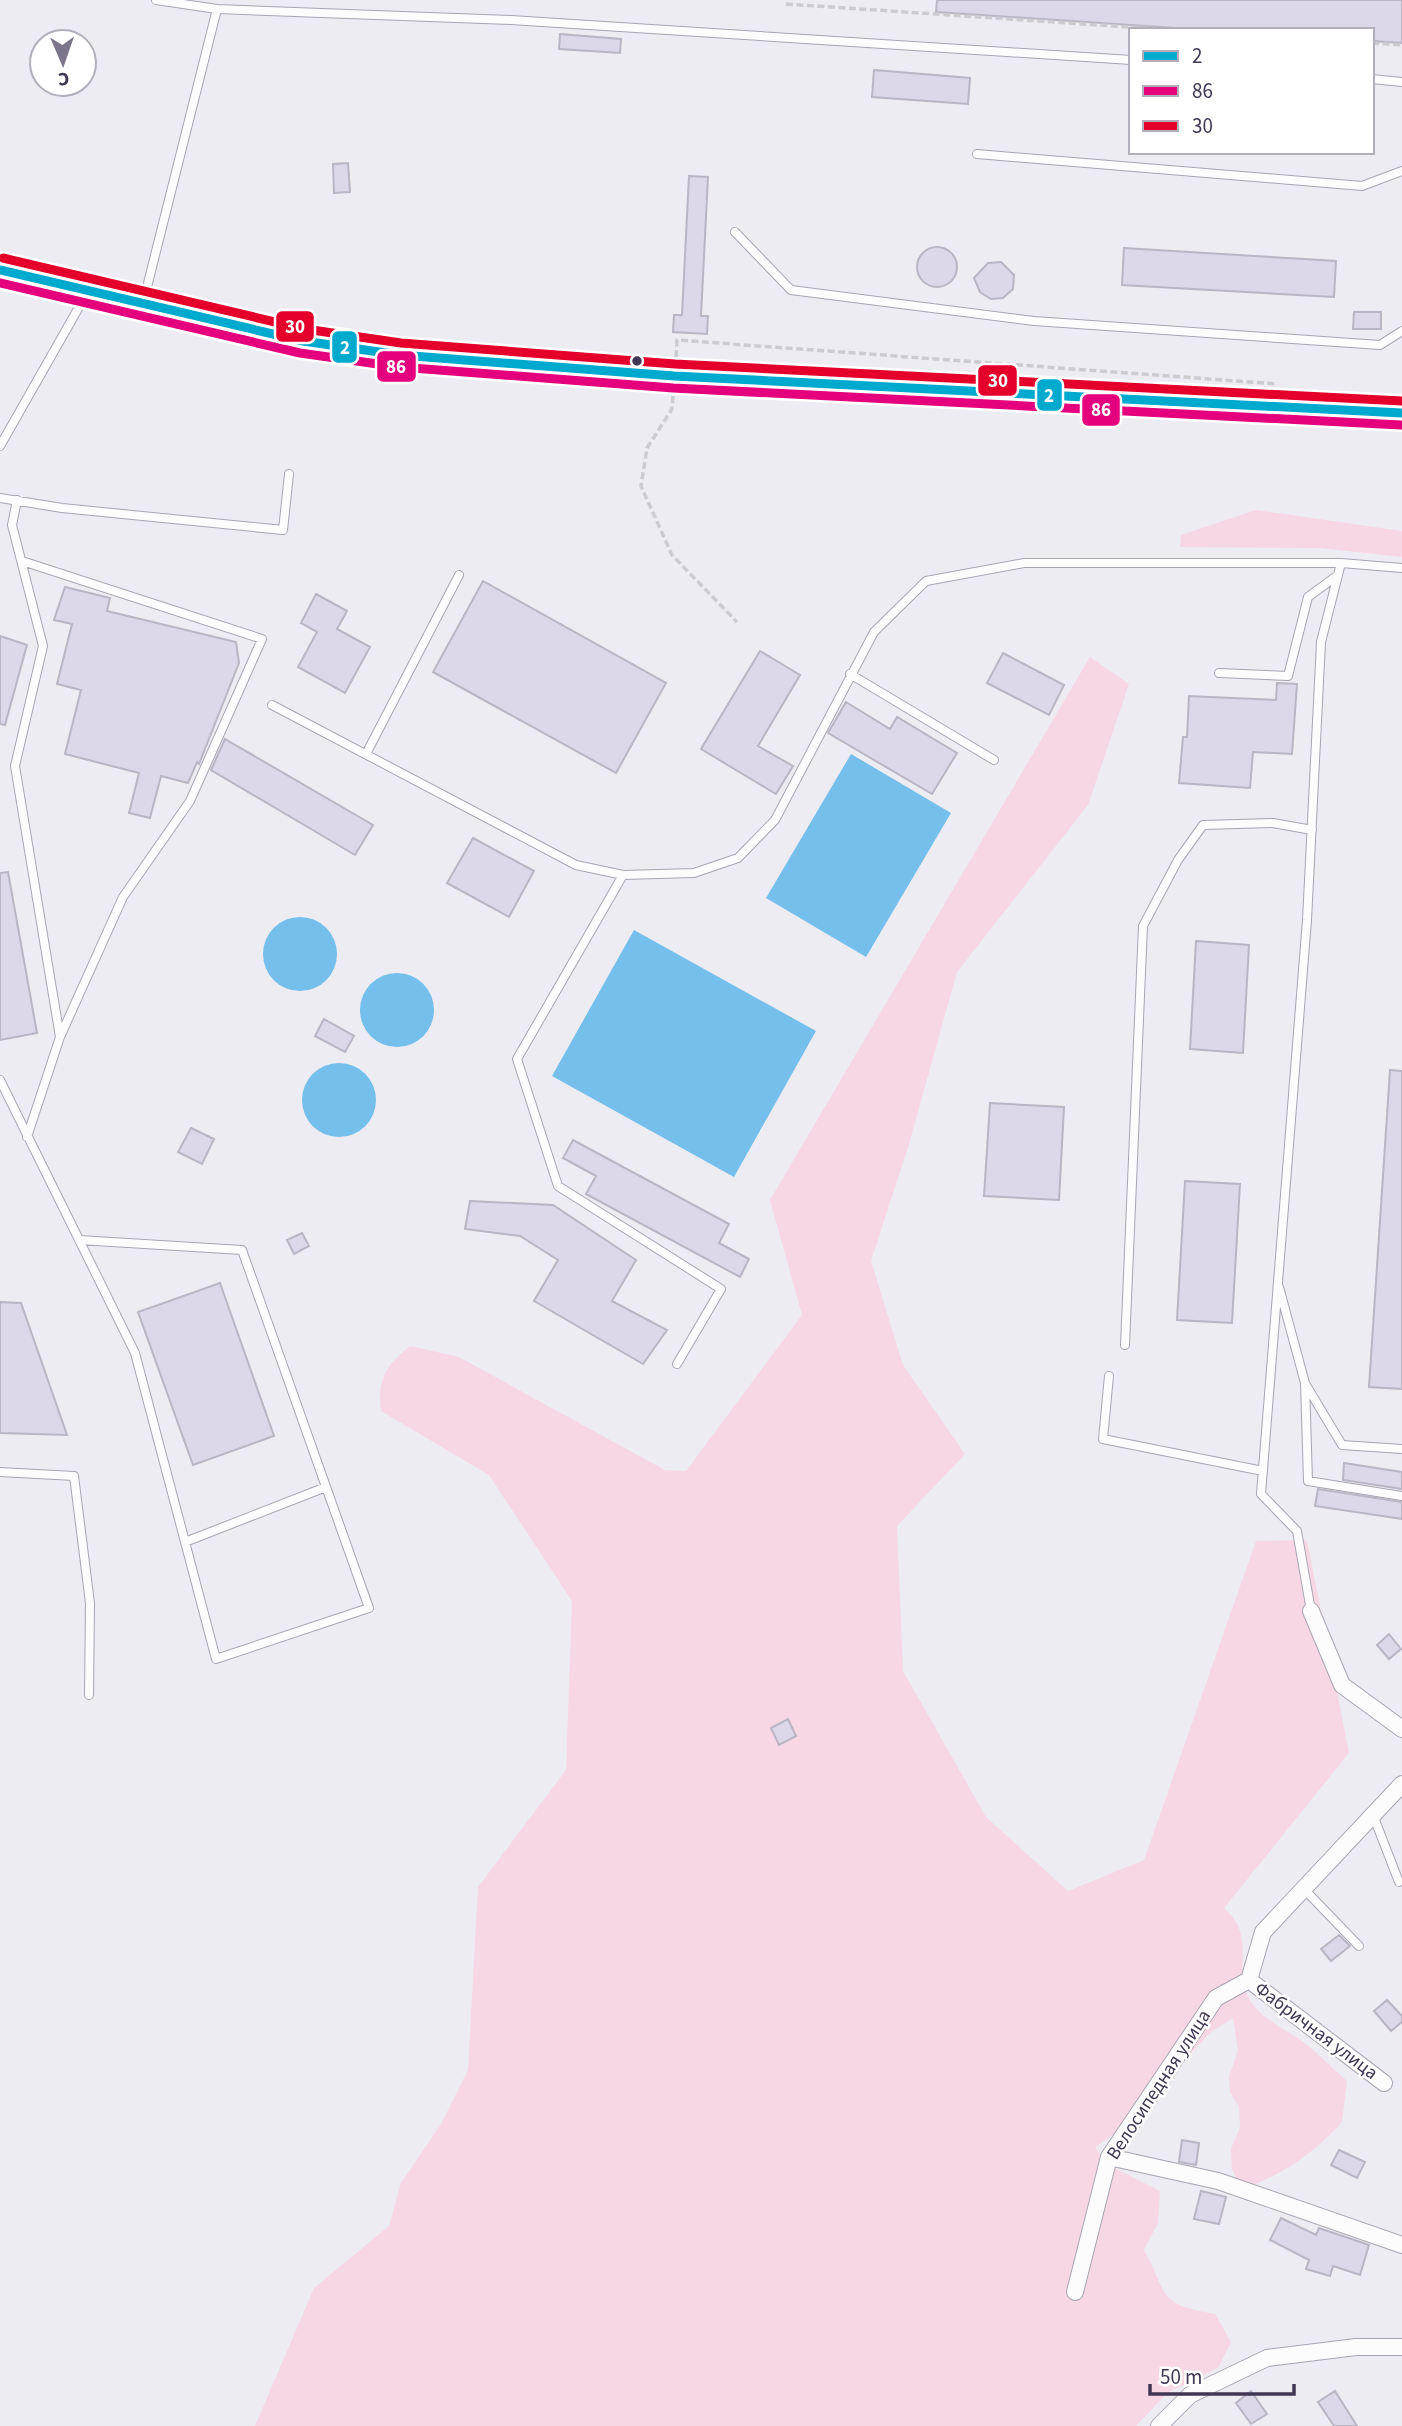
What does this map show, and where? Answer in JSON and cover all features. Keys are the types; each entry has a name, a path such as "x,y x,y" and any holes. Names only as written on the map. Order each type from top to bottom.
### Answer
{"street":[{"path":"0,270 303,341 400,355 674,376 1402,413"},
{"path":"1311,1611 1342,1685 1402,1729"},
{"path":"1249,1980 1263,1931 1402,1784"},
{"name":"Фабричная улица","path":"1249,1980 1384,2082"},
{"name":"Велосипедная улица","path":"1075,2292 1109,2157 1216,1998 1249,1980"},
{"path":"1109,2157 1218,2181 1402,2245"},
{"path":"1159,2426 1190,2395 1267,2358 1356,2347 1402,2347"}],"lane":[{"path":"156,0 217,9 512,20 1129,60"},
{"path":"143,305 217,9"},
{"path":"1374,79 1402,82"},
{"path":"977,154 1363,186 1402,170"},
{"path":"735,232 791,290 1034,321 1380,345 1402,331"},
{"path":"0,446 88,292"},
{"path":"0,498 62,508 283,530 289,474"},
{"path":"17,500 12,525 43,646 15,766 60,1037"},
{"path":"22,561 262,639 191,801 123,897 60,1037 27,1137"},
{"path":"272,705 576,865 623,875 694,873 738,858 775,820 874,632 926,581 1024,563 1340,563 1402,568"},
{"path":"1311,1611 1297,1531 1261,1493 1312,830 1321,642 1340,563"},
{"path":"366,754 459,575"},
{"path":"1219,673 1288,676 1308,597 1338,575"},
{"path":"850,674 994,760"},
{"path":"1125,1345 1143,926 1178,860 1203,825 1273,823 1312,830"},
{"path":"623,875 517,1059 558,1186 721,1289 677,1364"},
{"path":"0,1080 27,1137 135,1353 216,1659 369,1608 242,1250 79,1240"},
{"path":"1278,1281 1305,1383 1308,1481 1402,1496"},
{"path":"1109,1376 1103,1439 1263,1471"},
{"path":"1305,1383 1342,1445 1402,1449"},
{"path":"0,1472 74,1476 90,1603 89,1695"},
{"path":"185,1542 326,1487"},
{"path":"1373,1815 1399,1882"},
{"path":"1303,1888 1359,1946"}],"path":[{"path":"786,4 1143,28"},
{"path":"1374,43 1402,45"},
{"path":"677,340 1282,384"},
{"path":"672,409 647,448 640,486 672,555 737,622"}],"shaded area":[{"path":"1256,510 1402,531 1402,557 1319,548 1180,547 1181,535"},
{"path":"1090,657 1129,684 1088,805 957,972 909,1144 871,1261 903,1365 965,1454 897,1526 903,1671 986,1817 1068,1891 1144,1860 1256,1541 1307,1540 1349,1753 1224,1908 1235,1921 1240,1933 1243,1945 1243,1981 1254,2006 1308,2046 1347,2081 1342,2122 1296,2163 1270,2178 1241,2189 1232,2169 1231,2149 1240,2127 1239,2107 1230,2092 1229,2076 1238,2051 1233,2018 1211,2032 1190,2054 1145,2114 1095,2147 1107,2164 1160,2191 1158,2223 1144,2250 1167,2296 1183,2306 1215,2314 1231,2342 1218,2368 1167,2393 1136,2426 255,2426 314,2288 389,2226 401,2183 441,2124 468,2070 478,1887 566,1770 572,1601 489,1475 381,1411 380,1390 385,1374 389,1366 410,1346 459,1357 665,1470 686,1471 802,1315 770,1200"}],"water":[{"path":"851,754 951,813 866,957 766,898"},
{"path":"300,917 314,920 326,928 334,940 337,954 334,968 326,980 314,988 300,991 286,988 274,980 266,968 263,954 266,940 274,928 286,920"},
{"path":"634,930 816,1031 734,1177 552,1076"},
{"path":"390,973 404,973 418,979 428,989 434,1010 432,1024 418,1041 404,1047 390,1047 376,1041 366,1031 360,1017 360,1003 366,989 376,979"},
{"path":"339,1063 353,1066 365,1074 373,1086 376,1100 373,1114 365,1126 353,1134 339,1137 325,1134 313,1126 305,1114 302,1100 305,1086 313,1074 325,1066"}],"building":[{"path":"937,0 1402,0 1402,43 1374,41 1374,28 1175,28 936,12"},
{"path":"560,34 621,39 620,53 559,49"},
{"path":"874,70 970,78 968,104 872,97"},
{"path":"348,163 350,192 334,193 333,164"},
{"path":"689,176 708,177 701,316 708,316 707,334 673,332 674,315 682,315"},
{"path":"937,247 951,253 957,267 951,281 937,287 923,281 917,267 923,253"},
{"path":"1124,248 1336,261 1334,297 1122,285"},
{"path":"1001,262 1014,275 1013,289 1003,298 991,299 980,292 974,278 988,263"},
{"path":"1354,312 1381,312 1381,329 1353,329"},
{"path":"483,581 666,683 616,773 433,672"},
{"path":"65,587 110,598 107,611 236,642 239,663 199,764 197,762 188,783 161,776 150,818 129,813 139,773 65,754 81,690 57,684 72,624 54,620"},
{"path":"316,594 347,611 337,629 370,647 345,693 298,667 317,632 301,623"},
{"path":"0,636 27,645 5,725 0,724"},
{"path":"760,651 800,675 758,746 793,766 776,794 701,749"},
{"path":"1003,653 1064,685 1049,715 987,683"},
{"path":"1277,683 1297,684 1292,754 1253,752 1250,788 1179,783 1183,737 1187,737 1189,696 1276,700"},
{"path":"846,702 890,729 897,717 957,753 932,794 828,733"},
{"path":"225,739 373,825 355,855 211,770"},
{"path":"473,838 534,871 509,917 447,883"},
{"path":"8,872 37,1033 0,1040 0,873"},
{"path":"1196,941 1249,945 1243,1053 1190,1049"},
{"path":"324,1019 354,1036 345,1052 315,1036"},
{"path":"1390,1070 1402,1071 1402,1389 1369,1387"},
{"path":"990,1103 1064,1107 1059,1200 984,1196"},
{"path":"191,1128 214,1139 202,1164 178,1152"},
{"path":"573,1140 729,1224 719,1243 749,1259 740,1277 586,1194 596,1176 563,1158"},
{"path":"1185,1181 1240,1184 1232,1323 1177,1320"},
{"path":"470,1201 553,1205 636,1260 612,1301 667,1330 643,1364 534,1301 558,1260 520,1236 465,1229"},
{"path":"302,1233 309,1246 294,1254 287,1240"},
{"path":"220,1283 274,1436 193,1465 138,1312"},
{"path":"0,1302 21,1303 67,1435 0,1433"},
{"path":"1344,1463 1402,1472 1402,1489 1343,1480"},
{"path":"1318,1489 1402,1502 1402,1519 1315,1506"},
{"path":"1389,1634 1401,1649 1389,1659 1377,1645"},
{"path":"788,1719 796,1736 779,1745 771,1728"},
{"path":"1339,1935 1350,1946 1331,1961 1321,1949"},
{"path":"1387,2000 1402,2016 1402,2022 1391,2031 1374,2011"},
{"path":"1182,2140 1199,2143 1196,2165 1179,2162"},
{"path":"1339,2150 1365,2162 1357,2178 1331,2165"},
{"path":"1201,2191 1226,2197 1219,2224 1194,2219"},
{"path":"1281,2218 1316,2235 1319,2228 1369,2245 1360,2275 1333,2266 1330,2276 1306,2269 1309,2260 1270,2240"},
{"path":"1251,2391 1267,2414 1251,2424 1236,2403"},
{"path":"1335,2391 1357,2426 1334,2426 1318,2402"}],"transit line":[{"name":"30","path":"3,258 305,329 401,343 675,364 1402,401"},
{"name":"2","path":"0,270 303,341 400,355 674,376 1402,413"},
{"name":"86","path":"0,283 300,353 399,367 673,388 1401,425"}]}
